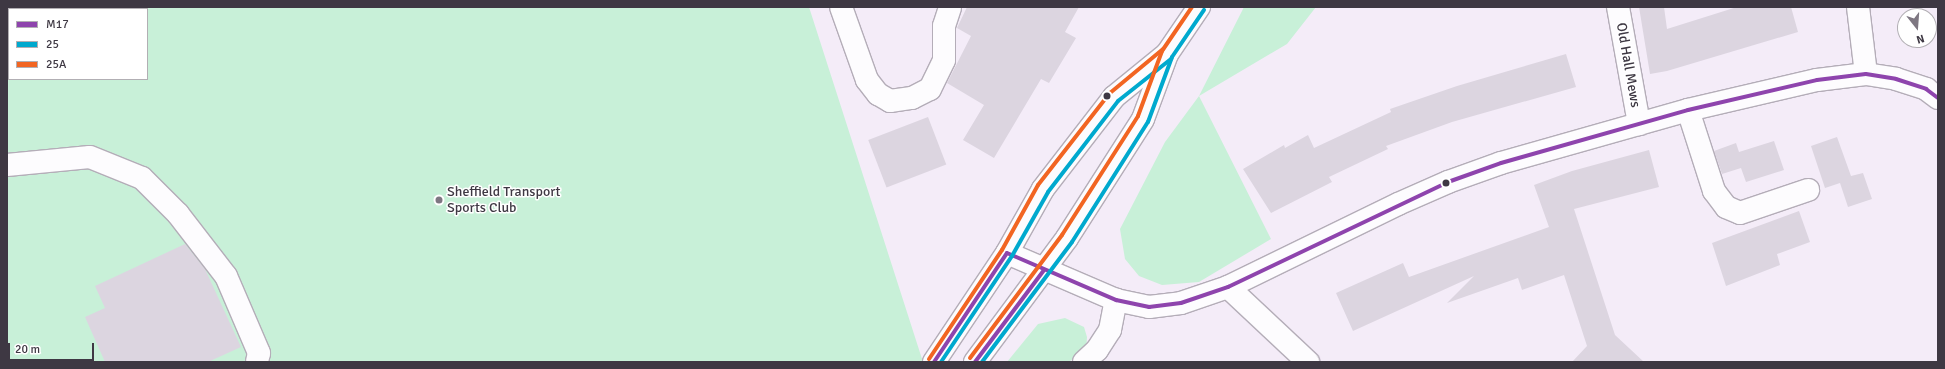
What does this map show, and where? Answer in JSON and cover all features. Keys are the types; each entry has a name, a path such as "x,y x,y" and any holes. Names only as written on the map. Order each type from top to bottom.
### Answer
{"street":[{"path":"841,7 867,80 878,94 890,101 912,98 930,89 944,60 944,26 950,7"},
{"name":"Old Hall Mews","path":"1618,7 1639,124"},
{"path":"1858,7 1866,74"},
{"path":"975,362 1044,270 1143,119 1167,54 1193,9"},
{"path":"934,362 966,318 1007,253 1043,188 1114,97 1167,54"},
{"path":"1007,253 1116,300 1150,307 1181,302 1228,287 1398,204 1448,182 1501,163 1688,110 1816,80 1866,74 1896,79 1926,89 1938,98"},
{"path":"1688,110 1714,191 1726,207 1740,213 1808,190"},
{"path":"7,165 90,158 142,178 178,214 226,276 259,353 257,362"},
{"path":"1228,287 1308,362"},
{"path":"1084,362 1097,350 1110,330 1116,300"}],"green space":[{"name":"Sheffield Transport Sports Club","path":"7,7 809,7 923,362 7,362"},
{"path":"1244,7 1316,7 1287,44 1199,96"},
{"path":"1199,96 1271,239 1199,282 1162,285 1139,276 1125,259 1120,229 1165,142"},
{"path":"1065,318 1084,327 1087,337 1086,352 1068,362 1007,362 1038,324"}],"building":[{"path":"967,7 1079,7 1065,32 1076,38 1049,83 1041,79 994,158 963,140 984,105 947,83 971,36 957,28"},
{"path":"1639,7 1664,7 1667,29 1737,7 1791,7 1798,32 1667,71 1650,74"},
{"path":"1566,54 1576,87 1452,122 1386,146 1388,149 1329,177 1332,182 1271,213 1243,169 1284,145 1285,148 1308,135 1314,148 1391,112 1390,109 1457,86"},
{"path":"928,117 946,165 887,188 868,140"},
{"path":"1837,137 1851,176 1863,173 1872,199 1848,207 1840,183 1825,188 1811,146"},
{"path":"1774,141 1784,170 1746,182 1741,168 1722,174 1714,151 1736,143 1739,152"},
{"path":"1649,150 1659,187 1574,209 1615,335 1644,362 1572,362 1587,346 1564,275 1522,290 1518,278 1447,303 1474,276 1353,331 1336,293 1403,263 1409,277 1549,227 1534,185 1572,171"},
{"path":"1799,211 1810,242 1777,254 1780,265 1726,286 1712,243"},
{"path":"185,244 205,269 241,347 208,362 105,362 85,317 105,308 95,286"}],"transit line":[{"name":"25A","path":"970,358 1062,235 1138,116 1162,51 1192,7"},
{"name":"25","path":"982,362 1072,242 1148,122 1172,57 1204,10"},
{"name":"25A","path":"929,359 1002,250 1038,185 1110,93 1163,49"},
{"name":"25","path":"941,362 1012,256 1048,192 1118,101 1171,59"},
{"name":"M17","path":"934,362 1007,253 1116,300 1149,307 1181,303 1228,287 1448,182 1501,163 1688,110 1817,80 1866,74 1896,79 1926,89 1938,98"},
{"name":"M17","path":"975,362 1044,270"}],"place":[{"name":"Sheffield Transport Sports Club","path":"439,200"}]}
